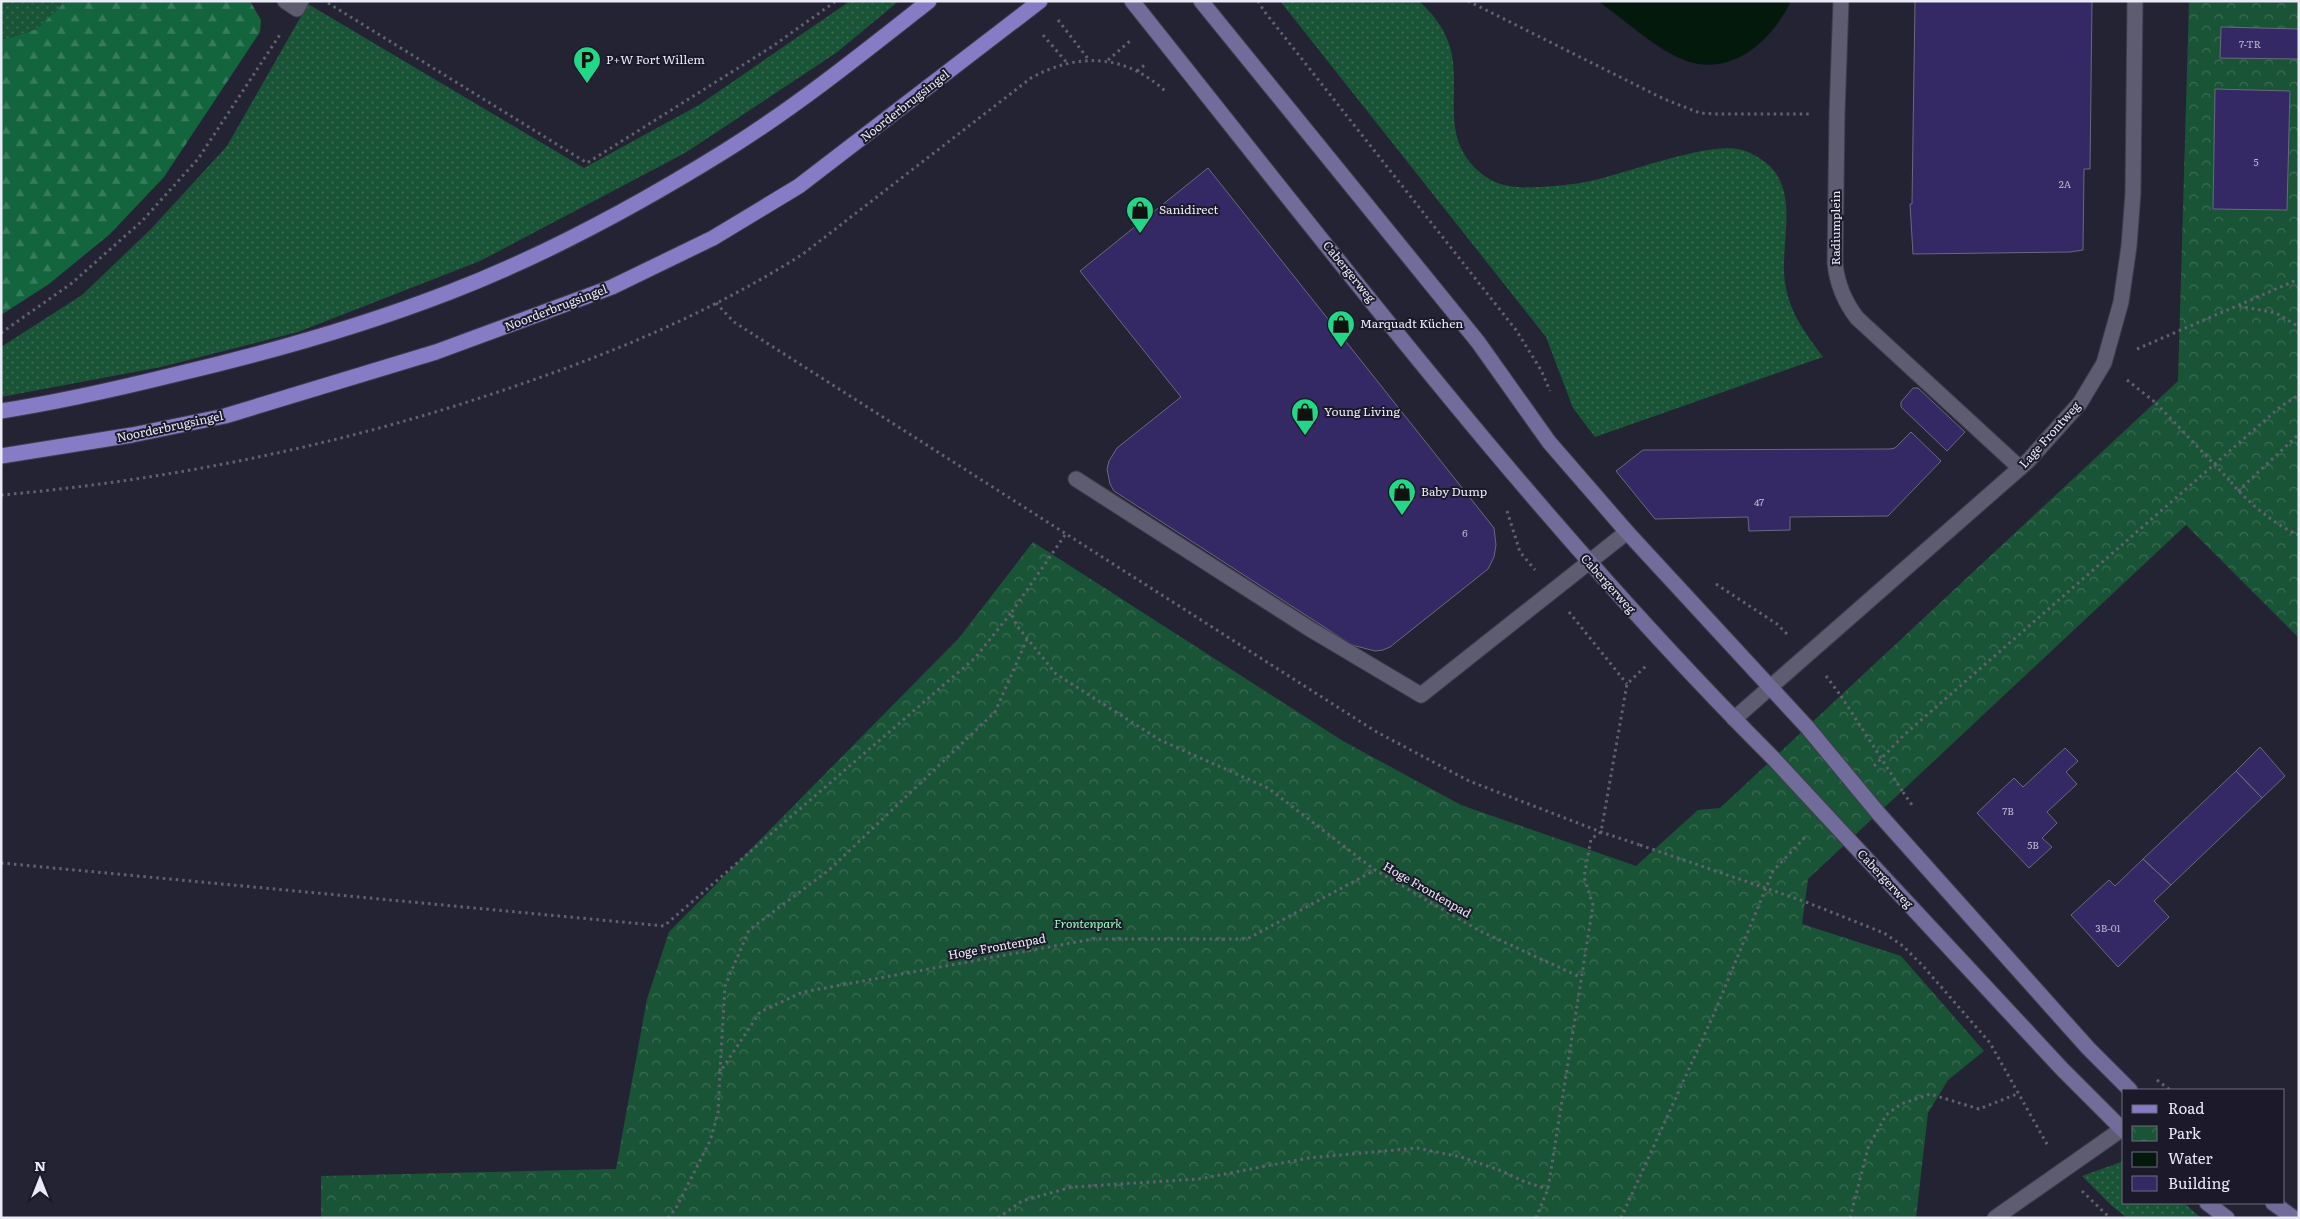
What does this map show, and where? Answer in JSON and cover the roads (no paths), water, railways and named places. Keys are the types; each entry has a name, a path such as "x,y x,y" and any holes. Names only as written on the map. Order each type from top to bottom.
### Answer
{"main road":[{"path":"1,411 134,384 281,347 433,298 551,248 647,198 728,149 798,102 930,1"},
{"name":"Noorderbrugsingel","path":"1,456 132,435 234,413 436,352 612,286 713,238 776,202 822,170 1040,1"}],"street":[{"name":"Cabergerweg","path":"1132,1 1398,332 1589,563 2063,1070 2122,1129"},
{"path":"1201,1 1478,342 1549,442 1627,532 1807,727 1879,814 2088,1048 2129,1089"},
{"name":"Radiumplein","path":"1842,1 1837,114 1835,263 1837,280 1848,307 1857,318 2020,468"},
{"name":"Lage Frontweg","path":"1734,719 2020,468 2080,403 2104,363 2121,302 2130,246 2133,193 2136,1"},
{"path":"1076,479 1310,629 1421,695 1627,532"},
{"path":"1995,1218 2122,1131"},
{"path":"2208,1204 2227,1218"},
{"path":"2274,1204 2294,1218"}],"water":[{"path":"1598,1 1791,1 1782,17 1757,45 1743,55 1727,62 1710,65 1692,63 1673,55 1644,37"}],"place":[{"name":"P+W Fort Willem","path":"587,84"},
{"name":"Sanidirect","path":"1140,234"},
{"name":"Marquadt Küchen","path":"1341,348"},
{"name":"Young Living","path":"1305,436"},
{"name":"Baby Dump","path":"1402,516"}],"park label":[{"name":"Frontenpark","path":"1088,924"}]}
